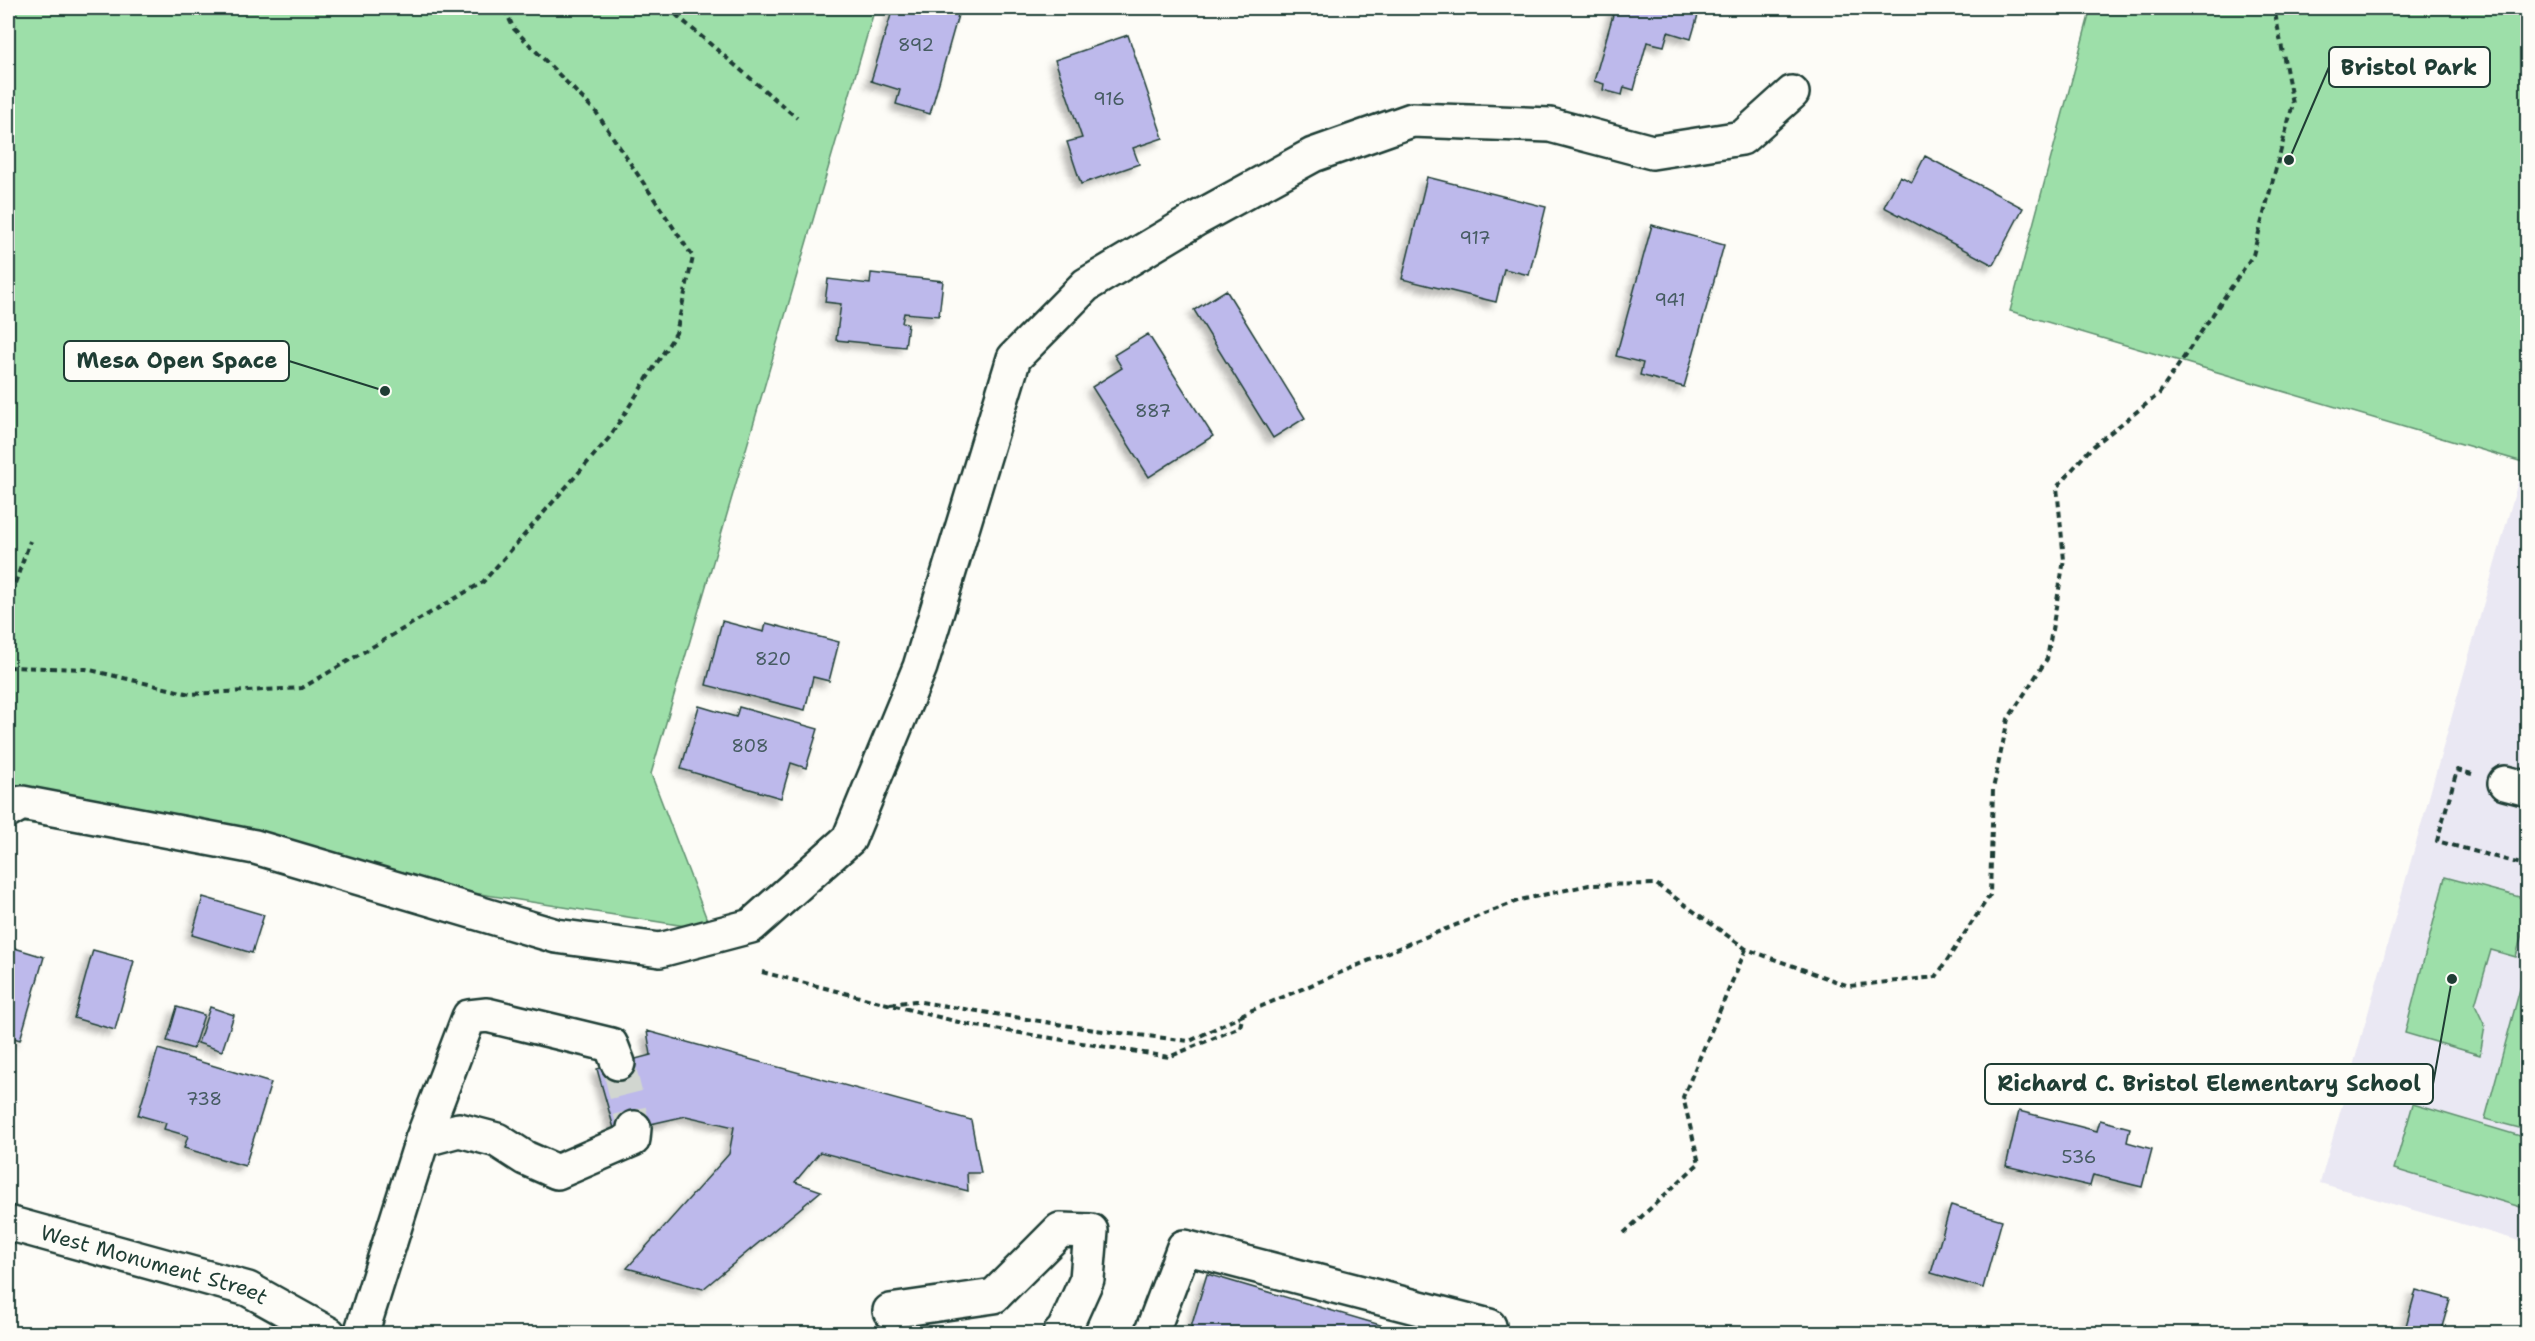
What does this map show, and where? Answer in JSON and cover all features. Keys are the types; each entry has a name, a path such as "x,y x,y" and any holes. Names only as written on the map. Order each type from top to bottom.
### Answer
{"street":[{"path":"8,811 22,803 255,847 556,936 660,950 751,926 849,839 920,667 1014,358 1086,285 1198,218 1313,154 1412,120 1550,125 1652,152 1742,138 1792,93"},
{"path":"361,1334 422,1140 469,1017 487,1015 611,1046 618,1063"},
{"path":"422,1140 459,1130 497,1140 525,1158 557,1172 633,1139 634,1128"},
{"name":"West Monument Street","path":"8,1223 248,1289 329,1334"},
{"path":"890,1311 994,1296 1060,1230 1092,1231 1087,1279 1064,1330 1060,1334"},
{"path":"1151,1334 1184,1247 1489,1326"}],"path":[{"path":"8,668 86,669 190,694 302,688 483,582 609,438 676,333 693,257 596,112 514,29 504,8"},
{"path":"668,8 798,118"},
{"path":"888,1004 915,1001 1095,1030 1190,1041 1243,1014 1415,941 1520,900 1589,885 1656,884 1746,949 1849,987 1936,977 1990,895 1993,789 2008,719 2047,659 2064,560 2057,487 2091,448 2159,394 2253,255 2293,104 2274,8"},
{"path":"8,603 30,542"},
{"path":"2516,786 2457,770 2437,841 2528,866"},
{"path":"1624,1233 1699,1163 1683,1097 1746,949"},
{"path":"762,972 970,1025 1169,1057 1240,1027 1243,1014"}],"shaded area":[{"path":"2527,450 2527,1243 2320,1183"}],"green space":[{"path":"8,8 875,8 651,774 711,930 8,820"},
{"path":"2091,8 2527,8 2528,450 2523,462 2010,311"},
{"path":"2445,877 2527,899 2527,914 2516,957 2491,950 2475,1005 2485,1026 2480,1055 2405,1033"},
{"path":"2527,963 2528,1130 2485,1119"},
{"path":"2413,1104 2527,1138 2527,1209 2394,1169"}],"building":[{"path":"893,8 960,8 930,114 896,104 900,90 871,81"},
{"path":"1615,8 1700,8 1691,39 1668,32 1664,46 1647,42 1634,90 1624,87 1622,95 1603,90 1604,84 1594,81"},
{"path":"1128,35 1163,138 1133,148 1139,164 1081,184 1067,142 1082,138 1055,60"},
{"path":"1925,156 2023,208 1993,265 1884,207 1900,176 1912,182"},
{"path":"1427,177 1546,207 1529,275 1504,269 1496,302 1402,279"},
{"path":"1652,225 1724,245 1684,387 1640,375 1643,363 1616,356"},
{"path":"871,273 943,281 939,316 904,313 902,323 908,324 905,347 836,340 841,304 825,302 828,279 870,284"},
{"path":"1226,290 1305,418 1273,438 1194,310"},
{"path":"1148,334 1213,436 1149,477 1092,387 1122,368 1114,355"},
{"path":"722,621 764,632 766,623 839,642 829,681 813,677 805,710 706,685"},
{"path":"699,706 736,717 739,707 818,729 806,768 791,763 781,798 681,769"},
{"path":"203,897 264,915 252,953 192,935"},
{"path":"8,946 44,957 20,1040 8,1036"},
{"path":"93,950 134,961 115,1030 74,1018"},
{"path":"177,1007 204,1015 193,1049 167,1041"},
{"path":"210,1007 234,1015 222,1051 198,1043"},
{"path":"647,1031 971,1120 981,1173 967,1173 968,1191 820,1152 795,1182 821,1191 703,1289 627,1268 729,1154 734,1127 686,1116 615,1132 597,1069 651,1055"},
{"path":"158,1049 271,1083 245,1166 184,1148 188,1136 164,1129 166,1123 138,1115"},
{"path":"2019,1111 2097,1131 2100,1120 2130,1128 2127,1142 2152,1149 2142,1187 2093,1175 2090,1186 2006,1166"},
{"path":"1951,1205 2002,1220 1983,1288 1931,1273"},
{"path":"1207,1274 1411,1334 1189,1334"},
{"path":"2416,1290 2450,1299 2440,1334 2404,1333"}],"tunnel":[{"path":"618,1063 634,1128"}],"place":[{"name":"Bristol Park","path":"2289,160"},
{"name":"Mesa Open Space","path":"385,391"},
{"name":"Richard C. Bristol Elementary School","path":"2452,979"}]}
